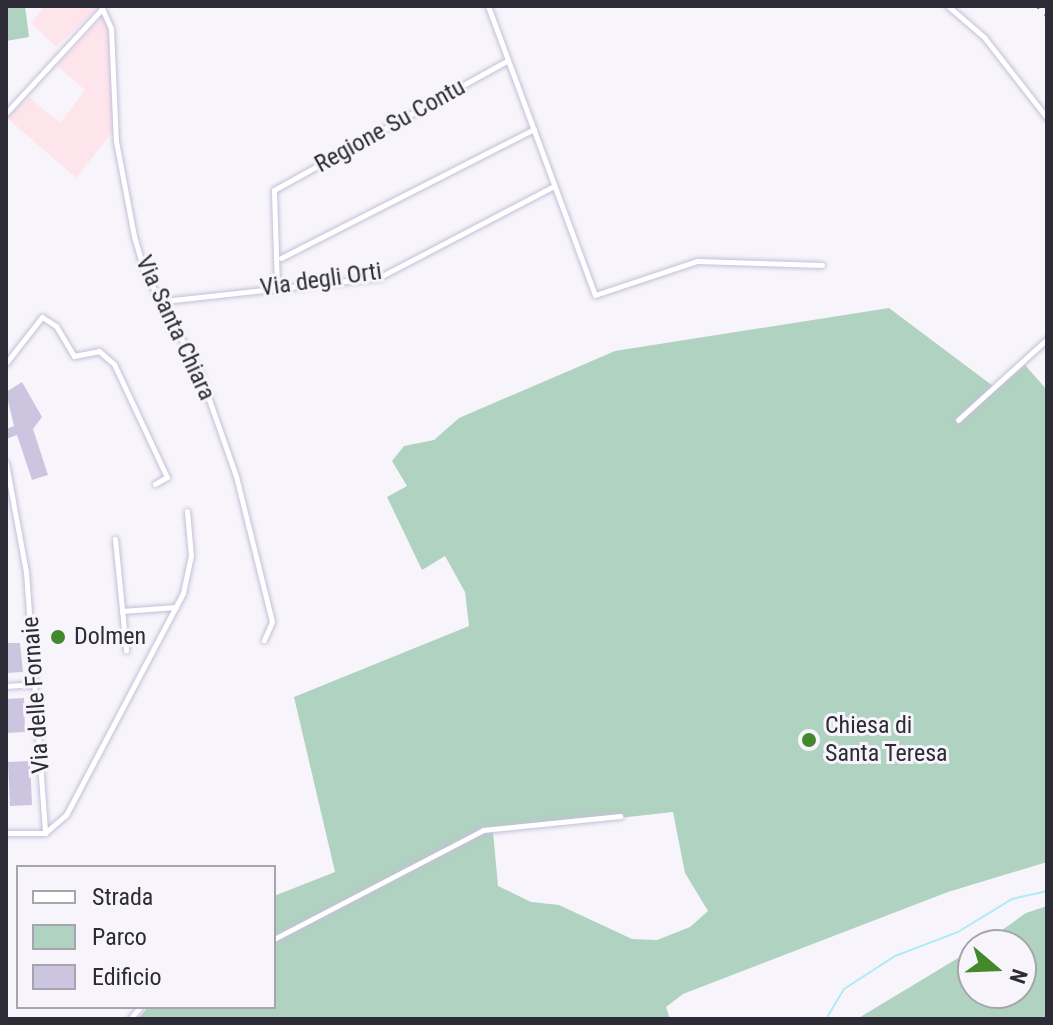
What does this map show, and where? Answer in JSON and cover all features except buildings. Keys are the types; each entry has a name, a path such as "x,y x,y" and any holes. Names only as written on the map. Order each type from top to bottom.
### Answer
{"street":[{"path":"488,6 599,298 684,262 822,265"},
{"path":"948,6 984,37 1047,118"},
{"path":"6,113 101,7"},
{"name":"Via Santa Chiara","path":"101,7 113,42 116,141 128,210 144,271 164,301 199,371 236,476 272,622 264,640"},
{"name":"Regione Su Contu","path":"281,258 274,190 507,61"},
{"path":"277,287 281,258 534,129"},
{"name":"Via degli Orti","path":"164,301 380,277 554,186"},
{"path":"6,363 42,317 56,326 74,356 99,351 114,364 167,477 155,484"},
{"path":"958,420 1047,339"},
{"name":"Via delle Fornaie","path":"6,463 15,493 36,684 45,833"},
{"path":"6,495 15,493"},
{"path":"6,833 45,833 66,815 176,607 191,556 187,511"},
{"path":"115,539 126,650"},
{"path":"122,611 176,607"},
{"path":"6,686 36,684"},
{"path":"276,938 483,830 620,816"}],"shaded area":[{"path":"44,6 98,8 56,47 31,23"},
{"path":"103,17 110,32 115,129 76,178 7,118 29,97 60,123 85,90 57,66"}],"green space":[{"path":"6,6 25,6 29,37 6,41"},
{"path":"889,308 997,389 1025,365 1047,390 1047,862 948,892 683,994 666,1007 670,1019 138,1019 146,1009 276,1009 276,895 335,872 294,697 469,626 465,592 445,556 422,570 387,497 407,486 392,461 404,446 434,440 459,418 615,351","holes":["673,812 685,873 708,911 690,927 657,940 632,939 559,905 531,902 498,886 493,832"]},
{"path":"1047,906 1047,1019 857,1019 957,959 957,1009 1037,1009 1037,929 1004,929 1026,913"}],"waterway":[{"path":"826,1019 844,989 895,956 958,932 1012,899 1047,891"}],"railway":[{"path":"1036,6 1047,17"}],"place":[{"name":"Dolmen","path":"58,637"},
{"name":"Chiesa di Santa Teresa","path":"809,740"}]}
